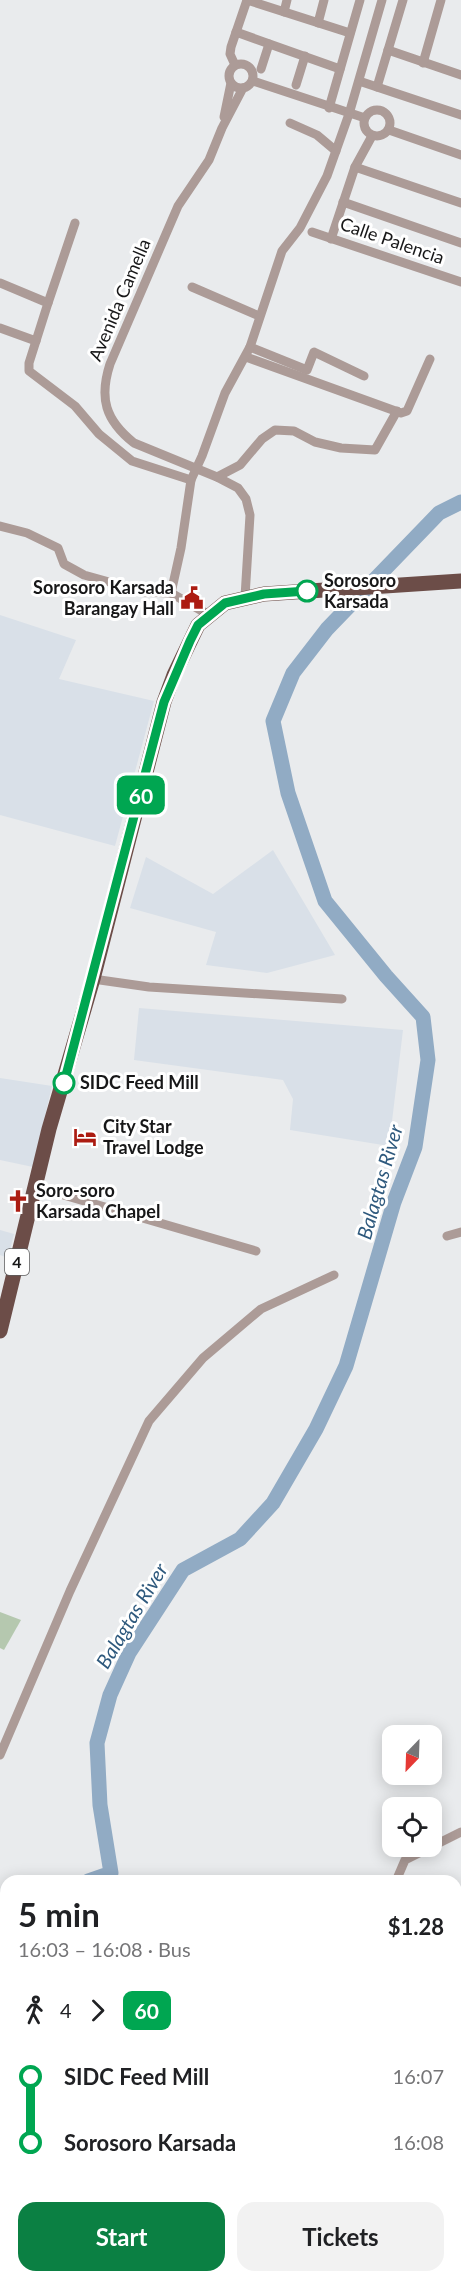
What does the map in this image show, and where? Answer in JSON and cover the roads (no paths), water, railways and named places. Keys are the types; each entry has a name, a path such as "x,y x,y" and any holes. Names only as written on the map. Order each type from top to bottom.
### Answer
{"highway":[{"name":"4","path":"0,1331 49,1129 93,978 164,702 198,625 225,603 245,597 354,587 461,581"}],"street":[{"path":"235,65 230,54 247,0 350,33"},
{"path":"284,12 287,0"},
{"path":"318,23 324,0"},
{"path":"329,108 360,0"},
{"path":"171,593 196,468 225,393 250,347 282,251 300,228 316,201 336,151 382,0"},
{"path":"377,87 403,0"},
{"path":"423,63 441,0"},
{"path":"236,32 340,69"},
{"path":"261,69 269,44"},
{"path":"388,50 460,73"},
{"path":"296,85 305,56"},
{"path":"235,65 249,67 253,81 243,88 236,87 231,83 229,73 235,65"},
{"path":"253,81 365,118"},
{"path":"362,82 461,115"},
{"name":"Avenida Camella","path":"222,128 231,83"},
{"name":"Avenida Camella","path":"243,88 222,128 209,160 178,206 104,383 107,411 113,424 134,443 217,477 238,488 246,499 250,515 245,597"},
{"path":"381,110 389,90"},
{"path":"372,136 365,129 365,118 372,111 381,110"},
{"path":"372,136 384,134 389,130 390,119 381,110"},
{"path":"290,123 317,135 336,151"},
{"path":"389,130 461,155"},
{"path":"332,238 354,167 372,136"},
{"path":"354,167 461,203"},
{"path":"343,202 461,243"},
{"path":"75,223 28,363 29,370 75,406 99,435 132,461 192,480"},
{"name":"Calle Palencia","path":"312,232 461,282"},
{"path":"0,283 48,303"},
{"path":"192,286 259,316"},
{"path":"0,328 36,342"},
{"path":"250,347 307,370 314,352 364,376"},
{"path":"246,357 401,413 407,411 430,359"},
{"path":"217,477 240,465 262,439 275,430 294,431 315,441 341,448 375,450 397,411"},
{"path":"0,526 27,533 58,548 64,564 84,574 145,592 171,593 208,615"},
{"path":"93,978 149,987 342,999"},
{"path":"36,1187 256,1251"},
{"path":"447,1236 461,1233"},
{"path":"0,1755 70,1591 149,1421 203,1358 261,1309 334,1275"},
{"path":"399,1875 405,1860 461,1832"}],"waterway":[{"name":"Balagtas River","path":"105,1875 111,1873 100,1805 97,1743 110,1695 129,1653 183,1570 240,1539 273,1503 316,1429 346,1366 394,1202 415,1147 428,1060 423,1017 386,976 325,901 288,793 273,721 293,673 327,629 439,513 461,502"}],"place":[{"name":"Sorosoro Karsada","path":"307,591"},
{"name":"Sorosoro Karsada Barangay Hall","path":"192,598"},
{"name":"SIDC Feed Mill","path":"64,1083"},
{"name":"City Star Travel Lodge","path":"85,1137"},
{"name":"Soro-soro Karsada Chapel","path":"18,1201"}]}
